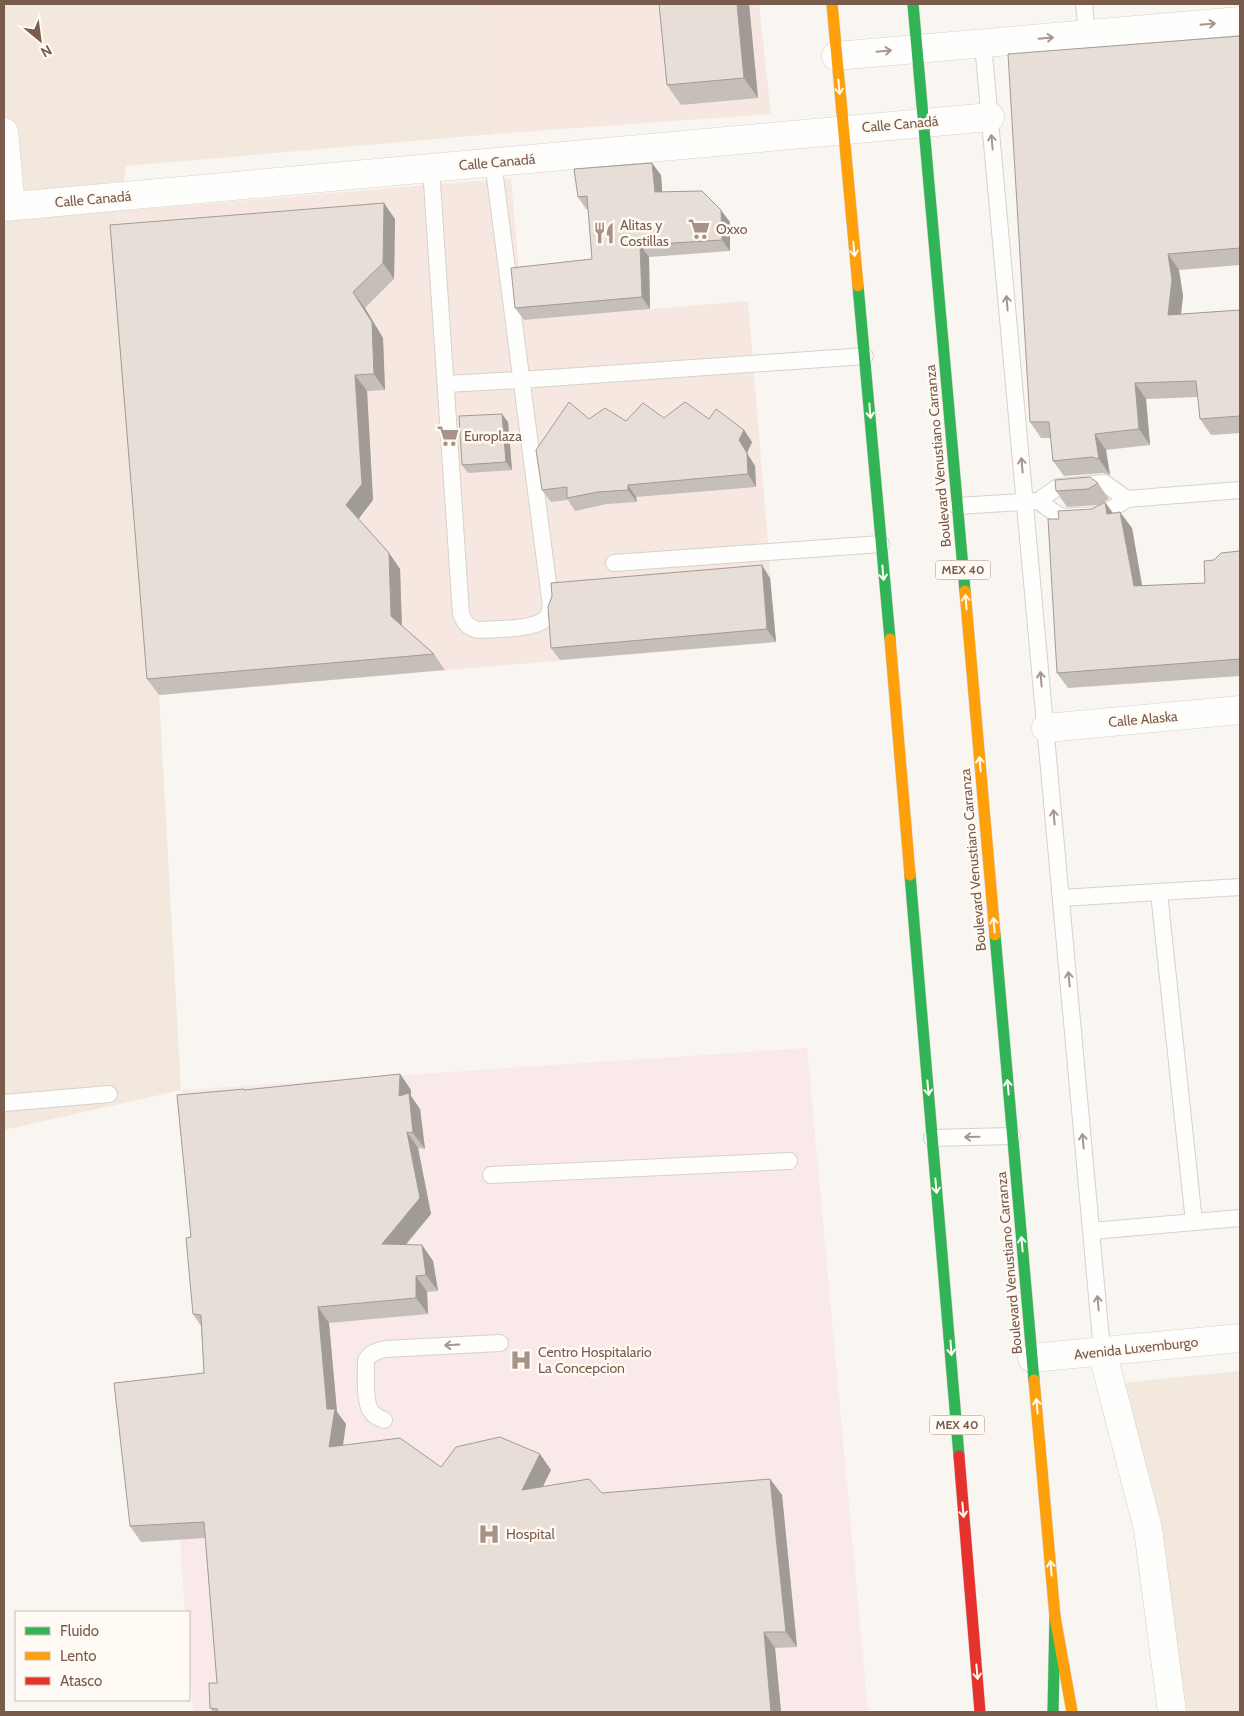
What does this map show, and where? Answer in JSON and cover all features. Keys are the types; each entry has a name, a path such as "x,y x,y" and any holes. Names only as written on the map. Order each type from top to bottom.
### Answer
{"main road":[{"name":"MEX 40","path":"832,4 865,356 980,1712"},
{"name":"Boulevard Venustiano Carranza","path":"913,4 1055,1617 1072,1712"},
{"path":"1053,1712 1055,1617"}],"street":[{"path":"836,56 1240,21"},
{"name":"Calle Canadá","path":"7,206 990,117"},
{"path":"4,132 7,206"},
{"name":"Calle Alaska","path":"1046,728 1240,710"},
{"name":"Avenida Luxemburgo","path":"1032,1358 1240,1338"},
{"path":"1102,1351 1148,1529 1172,1712"}],"lane":[{"path":"1084,4 1087,34"},
{"path":"984,44 990,117 1032,502 1046,728 1102,1351"},
{"path":"432,168 461,614 465,623 471,628 479,630 532,626 544,620 548,615 550,606 493,162"},
{"path":"446,384 865,356"},
{"path":"957,506 1032,502 1058,488 1104,483 1127,499"},
{"path":"1032,502 1061,516 1102,515 1127,499 1240,490"},
{"path":"614,564 881,544"},
{"path":"1062,898 1240,887"},
{"path":"1159,893 1194,1222"},
{"path":"4,1103 109,1094"},
{"path":"932,1138 1012,1136"},
{"path":"491,1175 790,1161"},
{"path":"1092,1231 1240,1218"},
{"path":"384,1420 371,1411 368,1403 366,1360 370,1355 385,1348 500,1343"}],"shaded area":[{"path":"4,4 485,4 494,134 126,166 119,211 159,695 181,1090 4,1130"},
{"path":"485,4 759,4 771,114 494,134"},
{"name":"Europlaza","path":"511,178 523,320 748,301 776,642 159,695 119,211"},
{"name":"Centro Hospitalario La Concepcion","path":"807,1048 868,1712 193,1712 190,1669 190,1611 185,1611 180,1540 141,1542 125,1399 206,1390 197,1254 181,1090"},
{"path":"1240,1371 1240,1712 1161,1712 1122,1383"}],"building":[{"path":"659,4 737,4 744,78 667,85"},
{"path":"1240,36 1240,248 1168,254 1172,280 1168,315 1240,310 1240,416 1200,419 1196,381 1135,383 1139,429 1095,434 1099,459 1092,457 1053,461 1049,422 1030,422 1008,54"},
{"path":"652,163 655,192 702,191 721,210 722,240 640,245 642,297 515,308 511,268 592,259 587,196 578,197 574,169"},
{"path":"384,203 383,263 353,292 372,322 374,374 355,375 362,484 346,505 389,553 391,616 434,654 147,679 110,225"},
{"path":"569,402 589,419 605,408 626,421 643,403 664,418 685,402 709,419 716,409 744,430 739,440 747,453 748,474 628,485 628,490 598,492 567,498 567,487 542,490 536,450"},
{"path":"502,414 506,462 462,465 459,416"},
{"path":"1090,477 1098,483 1088,489 1056,491 1055,480"},
{"path":"1105,502 1107,514 1120,512 1134,586 1205,583 1204,561 1214,560 1221,553 1240,551 1240,659 1057,673 1048,519 1059,519 1058,511 1092,509"},
{"path":"762,565 767,629 551,648 548,607 552,596 551,583"},
{"path":"400,1074 399,1096 409,1093 413,1133 407,1132 420,1198 382,1244 422,1245 426,1275 416,1276 416,1298 318,1307 327,1409 335,1409 329,1447 400,1438 441,1467 456,1447 500,1437 540,1454 522,1490 589,1479 602,1493 770,1479 786,1632 764,1632 771,1712 218,1712 217,1709 210,1708 209,1683 217,1683 204,1522 130,1526 114,1383 204,1373 201,1315 193,1314 186,1238 191,1237 177,1095"}],"traffic: fast":[{"path":"913,4 965,591"},
{"path":"858,286 890,639"},
{"path":"910,875 959,1456"},
{"path":"995,935 1034,1380"},
{"path":"1053,1712 1055,1617"}],"traffic: slow":[{"path":"832,4 858,286"},
{"path":"965,591 995,935"},
{"path":"890,639 910,875"},
{"path":"1034,1380 1055,1617 1072,1712"}],"traffic: jam":[{"path":"959,1456 980,1712"}],"place":[{"name":"Oxxo","path":"699,229"},
{"name":"Alitas y Costillas","path":"604,233"},
{"name":"Europlaza","path":"448,436"},
{"name":"Centro Hospitalario La Concepcion","path":"521,1360"},
{"name":"Hospital","path":"489,1534"}]}
